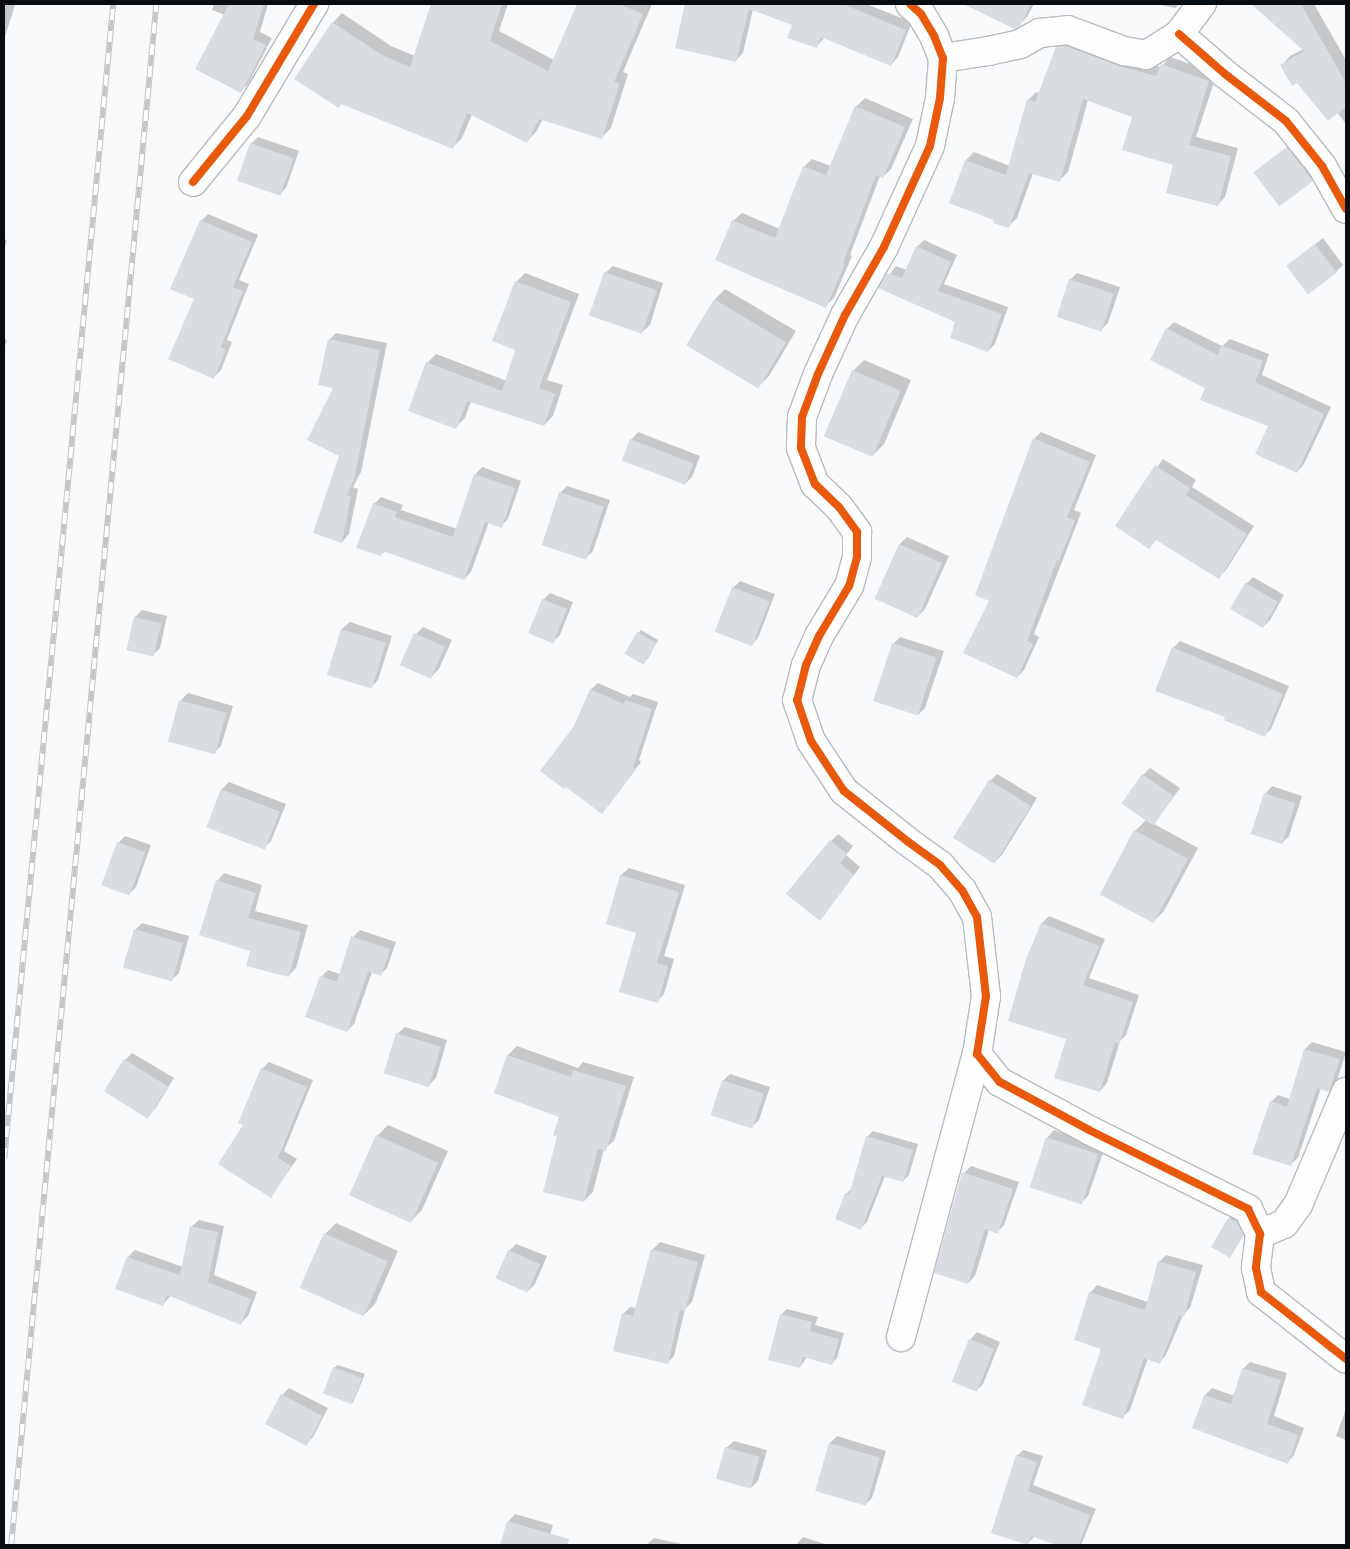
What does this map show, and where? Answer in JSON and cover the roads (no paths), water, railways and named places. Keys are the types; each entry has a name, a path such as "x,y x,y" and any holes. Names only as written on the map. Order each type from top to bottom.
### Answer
{"street":[{"path":"193,182 247,116 314,4"},
{"path":"901,1337 977,1054 986,996 976,917 962,890 940,865 907,842 844,791 811,741 797,700 809,658 849,586 857,557 857,532 839,507 815,484 800,448 802,417 818,374 845,315 884,246 930,146 940,98 943,58 934,36 921,14 910,4"},
{"path":"943,58 1020,44 1040,33 1068,30 1124,51 1146,55 1179,34 1202,4"},
{"path":"1179,34 1225,74 1286,121 1322,166 1346,209"},
{"path":"977,1054 1000,1082 1089,1130 1248,1209 1260,1234 1256,1268 1261,1292 1346,1359"},
{"path":"1260,1234 1284,1224 1298,1205 1346,1092"}],"railway":[{"path":"4,1159 113,4"},
{"path":"11,1545 156,4"}]}
